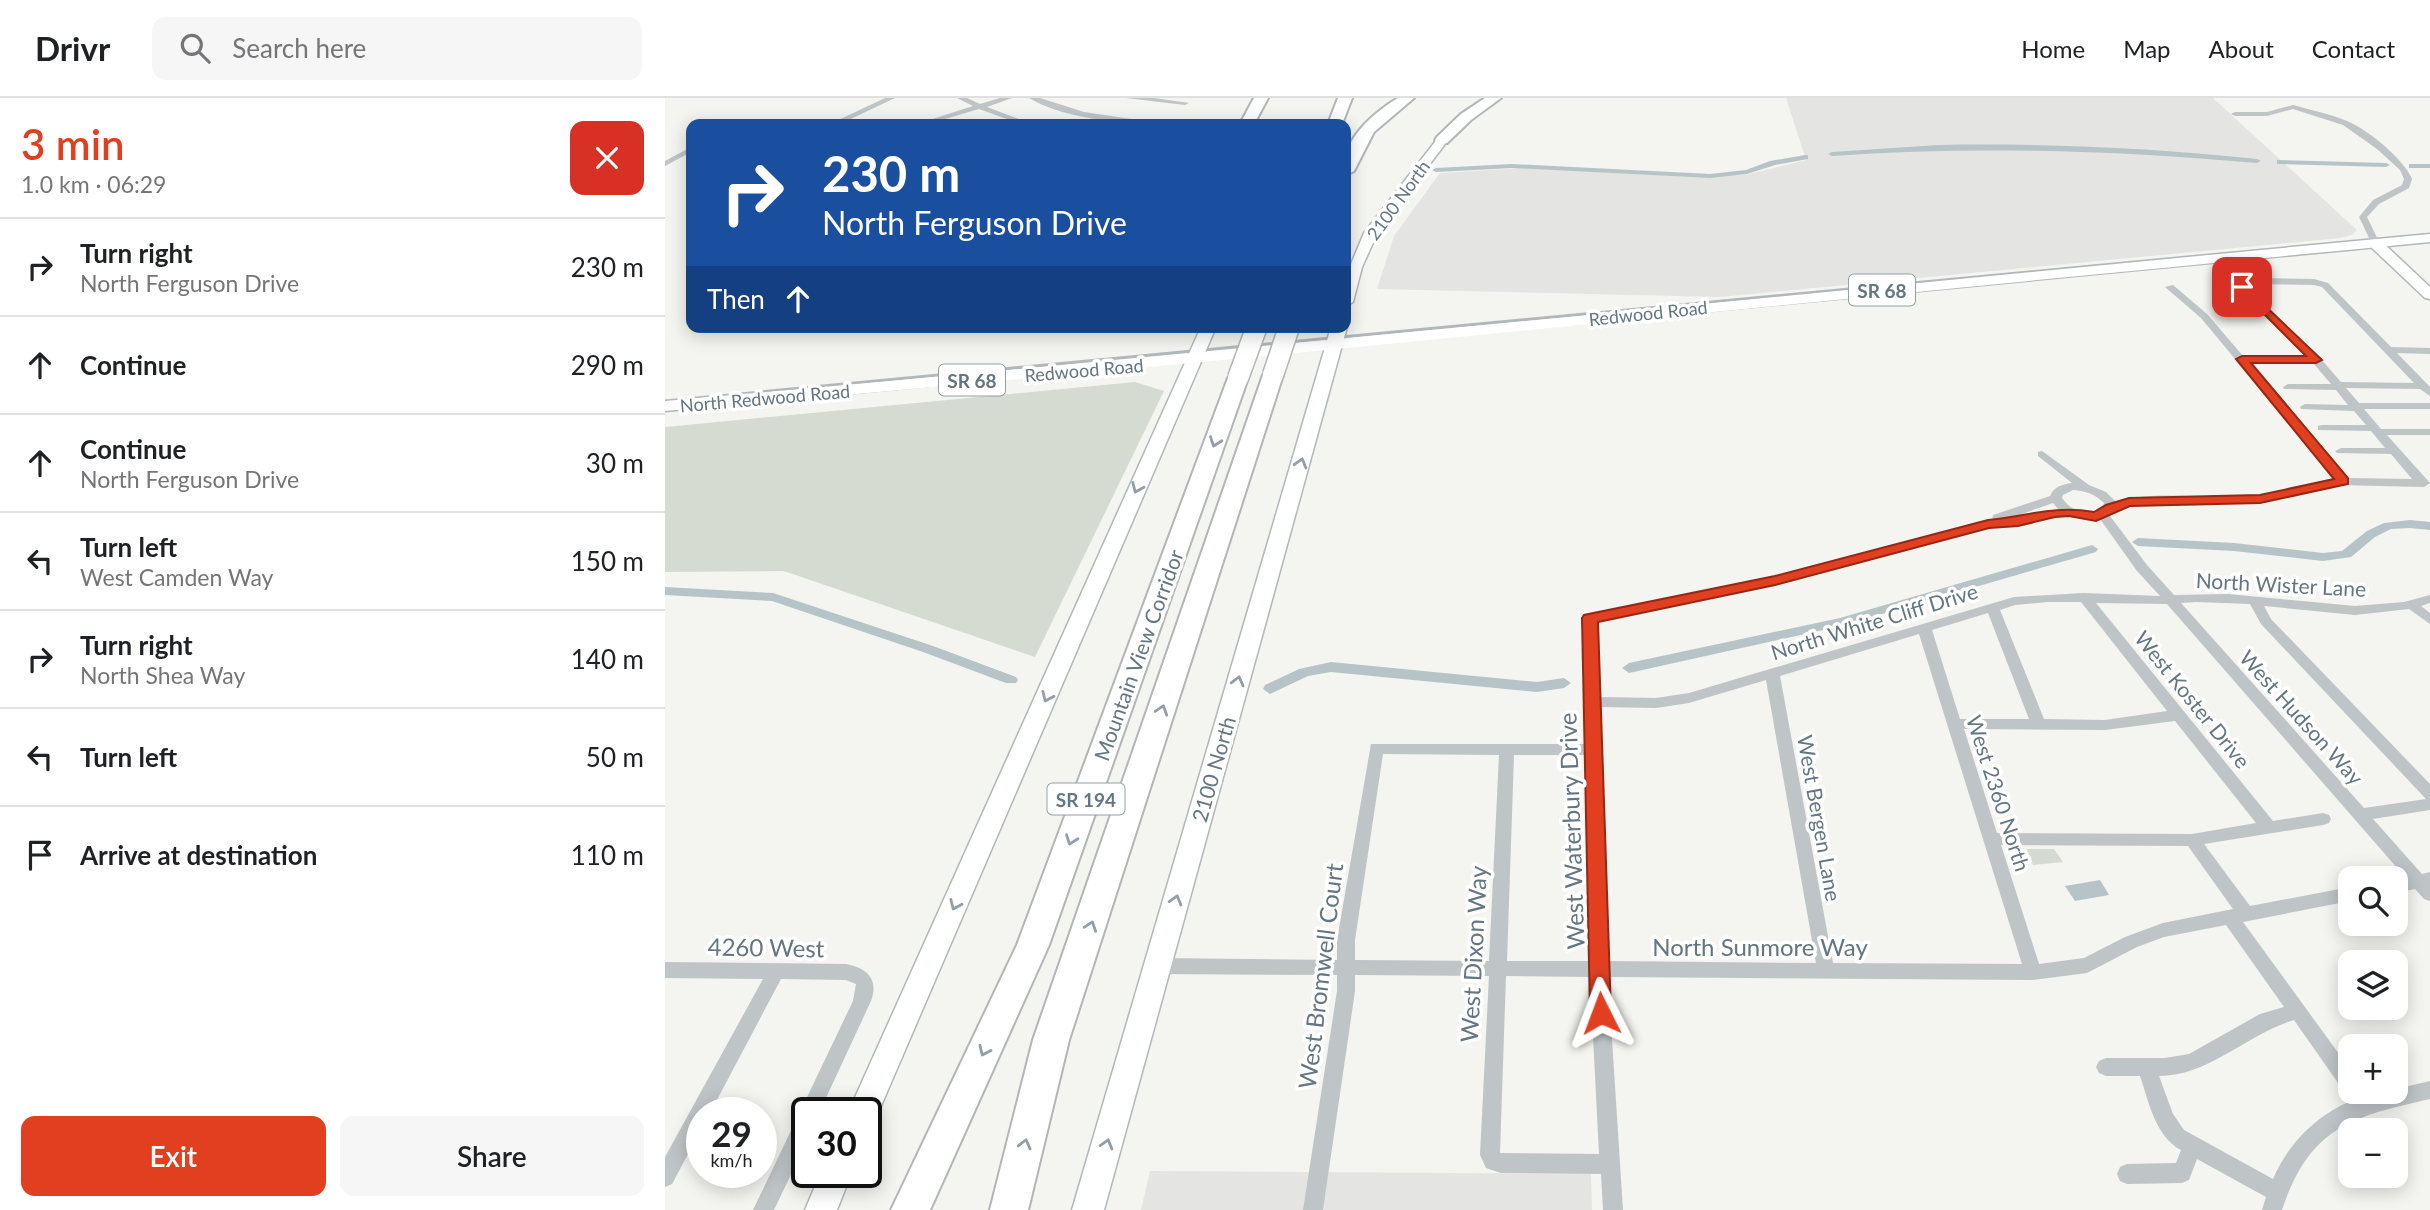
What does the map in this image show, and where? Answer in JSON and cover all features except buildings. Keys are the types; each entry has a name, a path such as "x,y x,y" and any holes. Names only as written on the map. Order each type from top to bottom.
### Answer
{"highway":[{"path":"1249,119 1261,98"},
{"path":"1326,119 1331,98"},
{"path":"1337,119 1345,98"},
{"path":"1351,138 1358,123 1384,98"},
{"path":"1351,161 1365,132 1385,112 1407,98"},
{"path":"1442,140 1475,98"},
{"path":"1442,140 1466,117 1494,98"},
{"name":"Mountain View Corridor","path":"910,1210 1033,945 1255,333"},
{"name":"Mountain View Corridor","path":"1009,1210 1051,1040 1287,333"}],"main road":[{"name":"2100 North","path":"1351,283 1355,267 1371,233 1442,140"},
{"name":"Redwood Road","path":"866,389 1189,370 1337,336 1680,309 2430,238"},
{"path":"2377,244 2430,295"},
{"path":"870,1097 1206,333"},
{"name":"2100 North","path":"1088,1210 1337,336"},
{"name":"North Redwood Road","path":"665,406 866,389"},
{"path":"821,1210 830,1188"}],"street":[{"path":"845,119 891,98"},
{"path":"961,98 1014,119"},
{"path":"937,119 1008,98"},
{"path":"1033,98 1081,112 1126,119"},
{"path":"1130,98 1185,103"},
{"path":"1159,119 1194,98"},
{"path":"2235,114 2267,114 2293,107 2346,123 2380,147 2404,169 2408,179 2406,186 2374,203 2363,217 2377,244"},
{"path":"665,164 686,152"},
{"path":"2426,483 2375,430 2316,360 2242,287 2246,281 2313,282 2325,285 2427,389"},
{"path":"2170,286 2204,316 2343,481"},
{"path":"2390,350 2430,351"},
{"path":"2242,359 2316,360"},
{"path":"2412,374 2430,374"},
{"path":"2288,387 2427,389"},
{"path":"2305,407 2430,406"},
{"path":"2322,428 2430,433"},
{"path":"2341,451 2394,451"},
{"name":"West Hudson Way","path":"2084,487 2042,454 2056,473 2062,508 2076,514 2142,568 2426,885"},
{"path":"1988,524 2107,511 2129,502 2260,499 2343,481 2426,483"},
{"path":"1988,524 2058,494 2084,487 2100,493 2151,496 2165,500"},
{"name":"West Hudson Way","path":"2100,493 2110,503 2107,511 2142,568"},
{"name":"West Waterbury Drive","path":"1612,1210 1599,970 1590,618 1775,580 1988,524"},
{"name":"North White Cliff Drive","path":"1592,702 1679,700 1992,607 2035,597 2170,600"},
{"name":"West Koster Drive","path":"2084,597 2269,828"},
{"name":"North Wister Lane","path":"2170,600 2218,597 2341,611 2374,611 2430,599"},
{"path":"2255,601 2266,621 2430,794"},
{"path":"2412,605 2430,620"},
{"path":"1992,607 2039,725"},
{"name":"West 2360 North","path":"1924,628 2033,972"},
{"name":"West Bergen Lane","path":"1772,673 1826,971"},
{"path":"1955,724 2123,724 2179,715"},
{"name":"West Bromwell Court","path":"1313,1210 1346,991 1346,940 1376,748 1507,749"},
{"path":"1507,749 1593,750"},
{"name":"West Dixon Way","path":"1507,749 1489,1147 1493,1161 1610,1164"},
{"path":"2361,815 2430,804"},
{"path":"1991,839 2192,840 2323,819"},
{"path":"2192,840 2298,1011 2338,1067"},
{"path":"2408,886 2426,885"},
{"name":"North Sunmore Way","path":"1157,966 2033,972 2087,965 2148,934 2338,896"},
{"name":"4260 West","path":"665,970 854,973 865,980 867,986 863,1001 817,1097"},
{"path":"665,1177 776,971"},
{"path":"2106,1067 2165,1067 2192,1062 2249,1028 2298,1011"},
{"path":"2146,1068 2170,1128 2192,1147 2275,1201 2299,1149 2354,1104"},
{"path":"2408,1093 2430,1090"},
{"path":"2127,1174 2182,1173 2192,1147"},
{"path":"764,1210 791,1153"}],"shaded area":[{"path":"1786,98 2213,98 2357,230 2352,235 2340,238 1720,297 1377,289 1394,236 1440,173 1523,168 1692,177 1745,175 1806,160"},
{"path":"1135,382 1164,391 1035,657 784,571 665,572 665,427"},
{"path":"2027,849 2054,849 2063,862 2033,865"},
{"path":"2100,880 2109,895 2075,901 2065,886"},
{"path":"1150,1171 1591,1174 1592,1210 1141,1210"}],"waterway":[{"path":"1832,154 1938,148 2045,147 2257,161"},
{"path":"1436,170 1512,166 1710,176 1747,172 1773,163 1805,157"},
{"path":"2280,162 2386,165"},
{"path":"2412,166 2430,166"},
{"path":"2138,542 2234,547 2323,557 2346,554 2371,534 2388,526 2430,526"},
{"path":"1629,668 1841,622 2092,549"},
{"path":"665,591 773,597 1011,680"},
{"path":"1270,689 1304,672 1331,667 1537,687 1564,683"}],"route":[{"path":"1601,1013 1590,618 1775,580 1988,524 2069,512 2096,517 2129,502 2260,499 2343,481 2242,359 2316,360 2242,287"}]}
